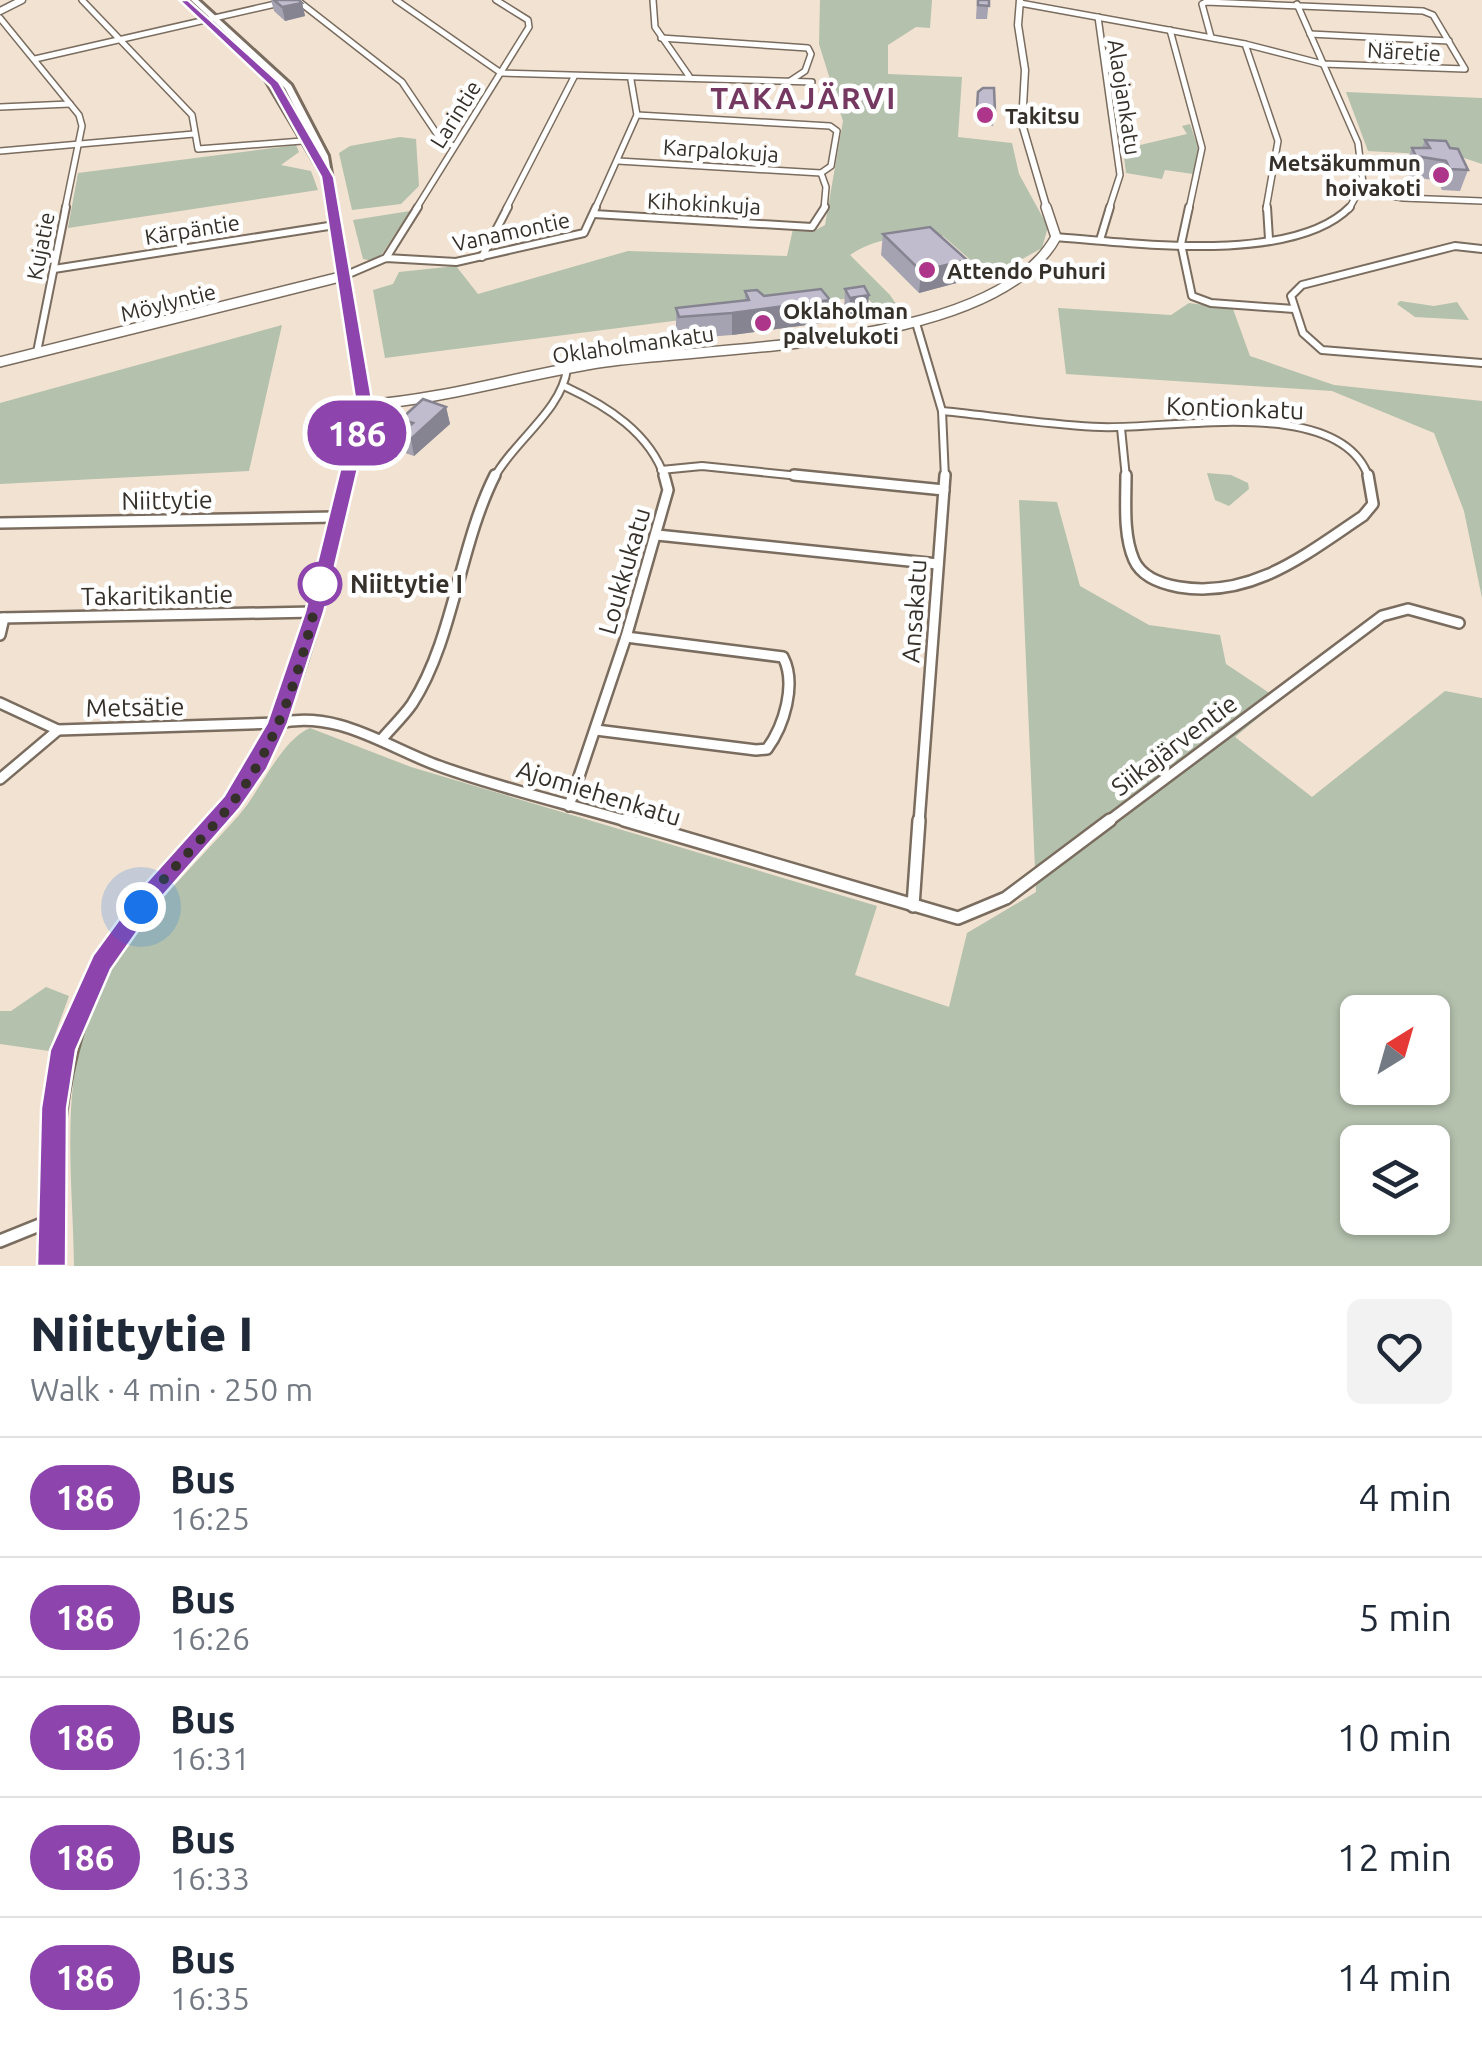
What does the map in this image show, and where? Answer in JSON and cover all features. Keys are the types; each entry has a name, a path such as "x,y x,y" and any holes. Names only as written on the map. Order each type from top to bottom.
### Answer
{"main road":[{"path":"184,0 288,87 316,140 327,177 364,405"},
{"path":"194,0 274,84 327,177"}],"street":[{"path":"22,0 0,14 70,104"},
{"path":"82,0 192,116 198,149 316,140"},
{"path":"35,59 295,0 402,82 442,140 454,146"},
{"path":"396,0 501,73 630,80 690,76 812,82 799,75"},
{"name":"Larintie","path":"386,258 530,23 496,0"},
{"path":"653,0 654,22 661,38 690,76"},
{"path":"1211,37 1204,2 1297,3 1354,130 1363,174 1354,203 1330,222 1269,239 1181,244 1056,237 1028,158 1022,124 1025,70 1020,1 1246,44 1322,64"},
{"name":"Näretie","path":"1297,3 1428,12 1463,70 1322,64"},
{"name":"Alaojankatu","path":"1098,17 1120,175 1100,240"},
{"path":"1170,30 1202,148 1181,244 1195,299 1294,308"},
{"path":"1310,34 1449,41"},
{"path":"661,38 802,46 812,54 799,75 790,81"},
{"path":"1246,44 1278,141 1266,210 1269,239"},
{"path":"482,258 574,77"},
{"path":"630,80 637,114 832,127 837,132 831,165 822,173"},
{"path":"0,107 70,104"},
{"name":"Kujatie","path":"37,352 82,126 70,104"},
{"name":"Vanamontie","path":"344,276 386,258 442,263 574,238 590,228 637,114"},
{"path":"0,151 194,134"},
{"name":"Karpalokuja","path":"618,161 822,173"},
{"name":"Kihokinkuja","path":"594,214 812,227 820,218 828,192 822,173"},
{"path":"1361,190 1415,199 1482,201"},
{"name":"Kärpäntie","path":"54,269 335,224"},
{"name":"Oklaholmankatu","path":"364,405 454,394 567,369 832,339 916,323 964,305 1026,272 1056,237"},
{"path":"1482,249 1454,246 1302,284 1292,293 1308,341 1327,351 1482,363"},
{"name":"Möylyntie","path":"0,362 344,276"},
{"name":"Ansakatu","path":"913,906 947,436 916,323"},
{"path":"381,740 412,704 421,686 496,472 525,430 566,387 567,369"},
{"path":"566,387 620,415 660,470 702,466 944,490"},
{"path":"52,1266 54,1108 63,1050 102,962 141,907 232,802 259,763 278,723 314,612 364,405"},
{"name":"Kontionkatu","path":"942,411 1121,428 1199,422 1326,435 1357,452 1373,495 1372,506 1250,586 1218,590 1164,584 1146,574 1132,556 1121,428"},
{"name":"Loukkukatu","path":"569,806 657,535 668,490 660,470"},
{"name":"Niittytie","path":"0,523 335,517"},
{"path":"657,535 938,564"},
{"name":"Siikajärventie","path":"913,906 962,918 1006,898 1390,612 1408,608 1459,624"},
{"name":"Takaritikantie","path":"2,618 314,612"},
{"path":"0,635 2,618"},
{"path":"596,730 763,750 777,736 790,671 786,659 774,654 626,637"},
{"name":"Metsätie","path":"0,703 58,730 278,723"},
{"name":"Ajomiehenkatu","path":"278,723 313,718 342,723 418,759 913,906"},
{"path":"0,779 58,730"},
{"path":"0,1241 52,1220"}],"green space":[{"path":"820,0 932,0 930,28 916,27 888,45 888,74 962,77 958,137 1012,143 1019,174 1048,227 1042,248 990,277 943,236 895,238 861,248 850,255 890,295 906,319 889,324 866,296 385,358 373,290 393,284 399,272 456,266 478,294 628,251 787,256 793,229 814,231 825,225 843,121 819,44"},
{"path":"1346,92 1482,98 1482,164 1458,156 1368,151"},
{"path":"1190,124 1199,150 1193,174 1165,170 1162,179 1126,173 1123,149 1187,134 1182,126"},
{"path":"400,137 416,139 419,186 401,204 352,210 339,153 350,146"},
{"path":"296,145 299,152 281,165 311,171 318,190 68,228 78,173"},
{"path":"410,211 382,254 373,261 363,259 353,220"},
{"path":"1400,301 1434,306 1457,302 1469,320 1415,317 1397,304"},
{"path":"1189,303 1233,309 1250,356 1334,385 1482,401 1482,598 1464,511 1434,433 1332,391 1066,374 1058,308 1171,315"},
{"path":"282,325 249,471 0,484 0,403"},
{"path":"1207,473 1231,475 1248,483 1249,489 1229,506 1215,500"},
{"path":"1019,500 1057,502 1080,586 1149,625 1220,635 1226,664 1280,700 1235,737 1312,797 1445,691 1482,698 1482,1266 74,1266 70,1157 73,1083 89,1013 104,980 133,936 239,815 290,743 310,728 411,767 877,906 855,975 949,1007 967,933 1036,892"},
{"path":"46,987 69,996 49,1051 0,1044 0,1011 11,1011"}],"building":[{"path":"274,0 299,0 302,3 282,7"},
{"path":"994,88 995,111 977,107 978,92"},
{"path":"1425,140 1446,141 1450,148 1458,149 1468,170 1450,169 1446,161 1416,156 1412,148 1430,148"},
{"path":"930,227 967,260 921,271 883,234"},
{"path":"864,286 869,295 850,298 845,289"},
{"path":"821,289 830,300 679,317 676,308 749,300 745,291 757,290 764,296"},
{"path":"423,399 446,407 411,439 399,435 413,423 401,419"},
{"path":"338,419 335,437 318,438 321,420"}],"bus line":[{"name":"186","path":"52,1266 54,1108 63,1050 82,1000 122,931 232,802 259,763 278,723 314,612 364,405 327,177 274,84 184,0"}],"place":[{"name":"Takitsu","path":"985,115"},
{"name":"Metsäkummun hoivakoti","path":"1441,175"},
{"name":"Attendo Puhuri","path":"927,270"},
{"name":"Oklaholman palvelukoti","path":"763,323"},
{"name":"Niittytie I","path":"320,584"}],"district":[{"name":"TAKAJÄRVI","path":"804,98"}],"route":[{"path":"141,907 232,802 259,763 278,723 321,580 320,584"}]}
